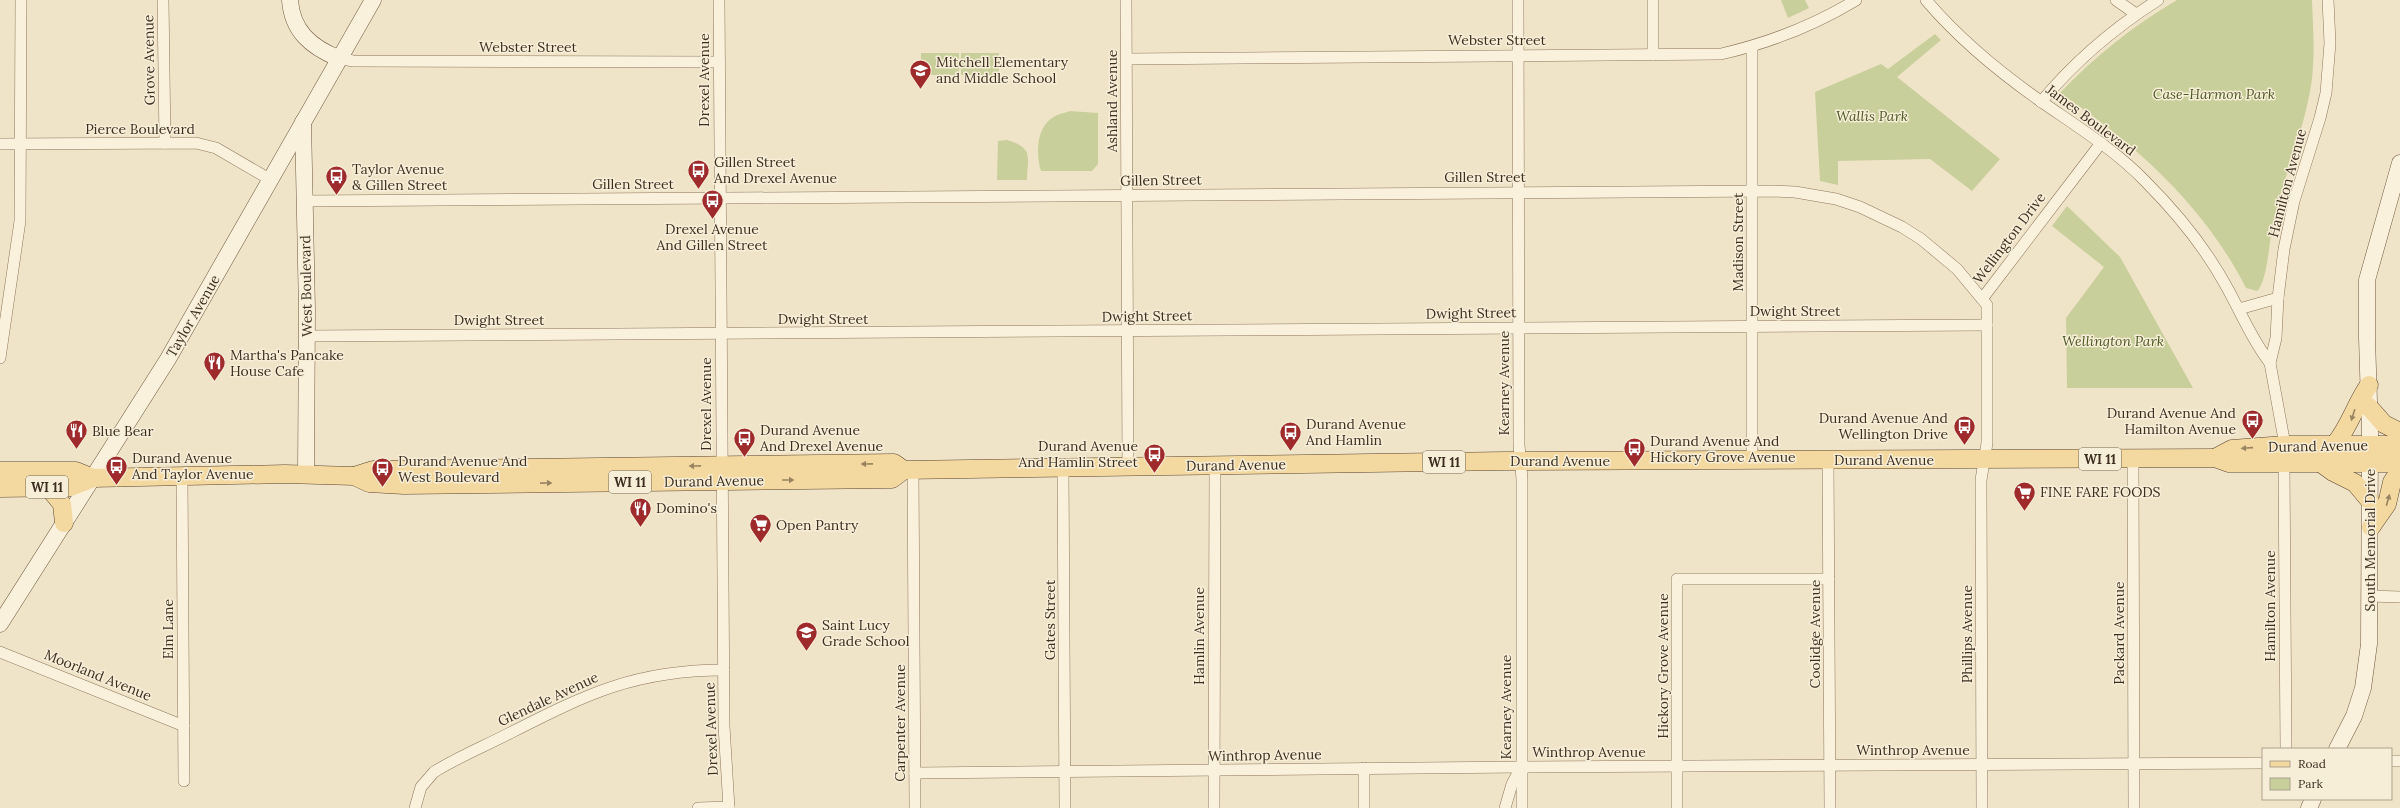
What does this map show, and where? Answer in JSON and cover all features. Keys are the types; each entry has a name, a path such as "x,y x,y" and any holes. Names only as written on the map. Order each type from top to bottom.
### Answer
{"main road":[{"path":"2335,444 2346,430 2357,402 2369,385"},
{"path":"2369,407 2384,424 2400,432"},
{"name":"Durand Avenue","path":"2215,458 2232,449 2285,445 2400,445"},
{"name":"Durand Avenue","path":"0,488 70,487 93,478 306,475 354,476 369,483 404,485 722,473 892,479 909,470 1215,465 2215,458 2229,463 2400,463"},
{"path":"2322,463 2333,472 2355,483 2370,501"},
{"path":"2371,527 2387,504 2392,482 2400,470"},
{"name":"Durand Avenue","path":"0,471 76,471 93,478"},
{"path":"48,487 62,504 64,523"}],"street":[{"path":"0,358 20,221 20,0"},
{"name":"Grove Avenue","path":"163,0 165,143"},
{"path":"290,0 292,18 300,33 318,48 338,58"},
{"name":"Taylor Avenue","path":"0,624 168,359 271,180 338,58 373,0"},
{"name":"Drexel Avenue","path":"719,0 724,670 729,808"},
{"name":"Ashland Avenue","path":"1126,0 1126,331 1128,466"},
{"name":"Kearney Avenue","path":"1518,0 1520,327 1519,445 1522,479 1522,808"},
{"path":"1653,0 1653,55"},
{"name":"Webster Street","path":"1127,59 1721,54 1752,47 1814,24 1856,0"},
{"name":"James Boulevard","path":"1926,0 1970,46 2041,102 2101,143 2144,180 2174,212 2201,246 2238,309 2257,347 2270,362"},
{"path":"2116,0 2136,14"},
{"path":"2041,102 2079,60 2136,14 2158,0"},
{"name":"Hamilton Avenue","path":"2285,445 2270,362 2276,338 2278,298 2284,249 2294,201 2320,118 2326,93 2330,43 2328,0"},
{"name":"Madison Street","path":"1752,47 1752,461"},
{"name":"Webster Street","path":"338,58 353,61 719,62"},
{"name":"West Boulevard","path":"303,121 307,336 306,475"},
{"name":"Pierce Boulevard","path":"0,144 165,143 206,145 232,157 271,180"},
{"name":"Wellington Drive","path":"1984,459 1987,443 1987,305 1982,299 2101,143"},
{"name":"South Memorial Drive","path":"2338,748 2354,716 2363,688 2370,644 2371,527 2367,280 2400,163"},
{"name":"Gillen Street","path":"305,201 1519,192 1795,192 1818,196 1860,207 1881,216 1915,235 1957,269 1982,299"},
{"path":"2238,309 2278,298"},
{"name":"Dwight Street","path":"307,336 1987,325"},
{"name":"Phillips Avenue","path":"1982,808 1981,480 1984,459"},
{"name":"Packard Avenue","path":"2133,459 2134,808"},
{"name":"Coolidge Avenue","path":"1828,460 1830,808"},
{"name":"Hamilton Avenue","path":"2284,464 2286,748"},
{"name":"Hamlin Avenue","path":"1214,808 1212,771 1215,465"},
{"name":"Gates Street","path":"1063,468 1065,808"},
{"name":"Carpenter Avenue","path":"909,470 915,808"},
{"name":"Elm Lane","path":"182,477 184,781"},
{"name":"Hickory Grove Avenue","path":"1677,808 1678,579 1829,578"},
{"path":"2370,596 2400,597"},
{"name":"Moorland Avenue","path":"0,652 184,726"},
{"name":"Glendale Avenue","path":"415,808 421,787 434,772 576,700 601,689 654,675 724,670"},
{"name":"Winthrop Avenue","path":"915,773 1212,771 1364,768 2262,763"},
{"name":"Kearney Avenue","path":"1505,808 1512,784 1522,767"},
{"path":"1364,768 1364,808"},
{"path":"698,808 729,808"}],"green space":[{"path":"1781,0 1805,0 1809,8 1788,18"},
{"name":"Case-Harmon Park","path":"2177,0 2312,0 2314,40 2312,79 2309,98 2276,211 2263,280 2257,291 2246,288 2229,258 2210,230 2166,179 2115,133 2060,93 2073,79 2115,42 2145,20"},
{"name":"Wallis Park","path":"1935,34 1941,40 1897,77 2000,159 1972,191 1930,159 1838,161 1838,185 1820,181 1815,92 1881,64 1888,69"},
{"path":"921,53 959,53 959,75 921,75"},
{"path":"961,53 999,53 999,75 961,75"},
{"path":"1070,111 1098,113 1098,164 1092,171 1041,171 1038,157 1040,135 1047,123 1054,117"},
{"path":"1007,140 1016,143 1026,150 1028,155 1027,180 997,180 998,141"},
{"name":"Wellington Park","path":"2067,206 2120,257 2193,388 2067,388 2066,318 2104,267 2052,226"}],"place":[{"name":"Mitchell Elementary and Middle School","path":"920,90"},
{"name":"Gillen Street And Drexel Avenue","path":"698,190"},
{"name":"Taylor Avenue & Gillen Street","path":"337,196"},
{"name":"Drexel Avenue And Gillen Street","path":"712,220"},
{"name":"Martha's Pancake House Cafe","path":"214,382"},
{"name":"Durand Avenue And Hamilton Avenue","path":"2252,440"},
{"name":"Durand Avenue And Wellington Drive","path":"1964,446"},
{"name":"Blue Bear","path":"77,450"},
{"name":"Durand Avenue And Hamlin","path":"1291,452"},
{"name":"Durand Avenue And Drexel Avenue","path":"744,458"},
{"name":"Durand Avenue And Hickory Grove Avenue","path":"1634,468"},
{"name":"Durand Avenue And Hamlin Street","path":"1154,474"},
{"name":"Durand Avenue And Taylor Avenue","path":"116,486"},
{"name":"Durand Avenue And West Boulevard","path":"383,488"},
{"name":"FINE FARE FOODS","path":"2024,512"},
{"name":"Domino's","path":"640,528"},
{"name":"Open Pantry","path":"761,544"},
{"name":"Saint Lucy Grade School","path":"806,652"}]}
